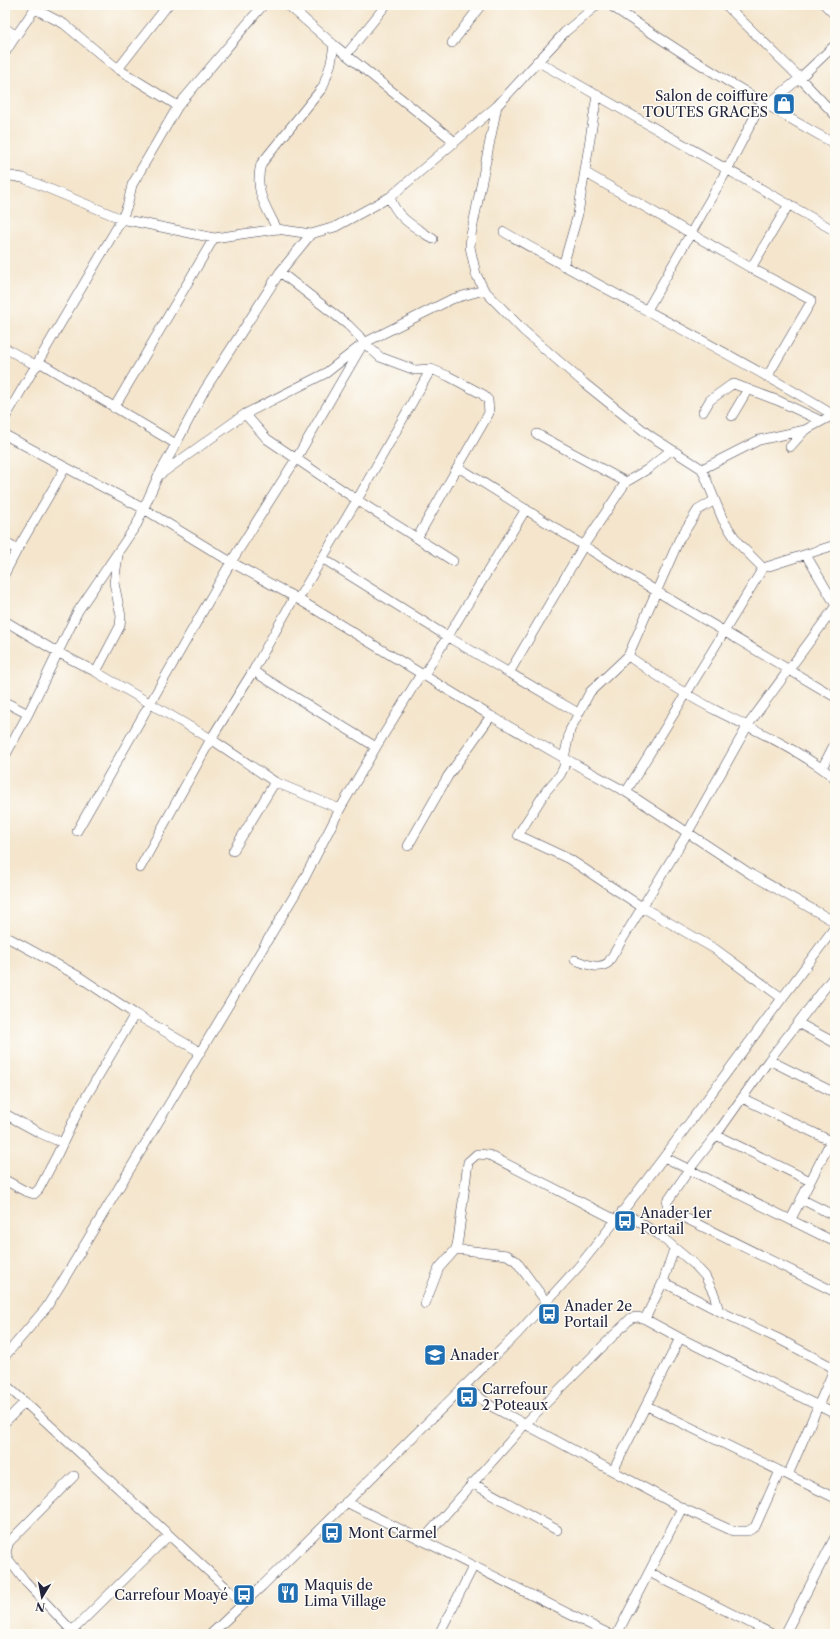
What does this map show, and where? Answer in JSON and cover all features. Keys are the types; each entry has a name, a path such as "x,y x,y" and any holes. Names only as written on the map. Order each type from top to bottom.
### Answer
{"street":[{"path":"118,69 168,5"},
{"path":"5,418 122,219 128,203 132,185 178,106 263,5"},
{"path":"288,5 346,55 455,142"},
{"path":"346,55 386,5"},
{"path":"452,42 481,5"},
{"path":"5,175 23,178 122,219 214,238 278,229 311,234 335,227 390,197 498,106 564,32 597,5"},
{"path":"610,5 668,45 765,106 835,144"},
{"path":"726,5 835,115"},
{"path":"825,5 835,15"},
{"path":"5,53 15,35 36,7 73,30 118,69 178,106"},
{"path":"5,28 15,35"},
{"path":"278,229 258,188 258,176 261,164 323,87 331,63 334,45"},
{"path":"647,310 727,170 756,114 800,78 835,45"},
{"path":"537,61 835,231"},
{"path":"563,266 578,214 586,173 597,95"},
{"path":"498,106 471,235 470,247 476,274 484,290 524,331 584,383 649,435 702,469 723,520 739,544 763,568"},
{"path":"586,173 811,301 767,377"},
{"path":"390,197 393,207 400,215 433,239"},
{"path":"751,268 789,204"},
{"path":"504,232 563,266 647,310 834,414"},
{"path":"5,756 28,714 78,611 118,554 136,524 158,476 204,391 280,272 311,234"},
{"path":"114,408 214,238"},
{"path":"280,272 348,325 364,343 380,357 415,370 431,369 482,394 488,400 490,405 489,412 418,538"},
{"path":"158,476 245,414 326,373 364,343 452,299 484,290"},
{"path":"77,830 231,562 296,459 364,343"},
{"path":"5,348 38,364 176,444"},
{"path":"140,868 211,738 357,500 431,369"},
{"path":"703,412 710,400 731,385 737,384 821,421"},
{"path":"732,416 748,389"},
{"path":"245,414 267,439 357,500 453,561"},
{"path":"702,469 759,440 805,430 834,414"},
{"path":"790,447 805,430"},
{"path":"537,434 626,482"},
{"path":"5,435 144,509 231,562 423,674 491,716 626,792 752,875 835,922"},
{"path":"509,673 584,545 626,482 648,469 671,450"},
{"path":"458,467 656,591 835,697"},
{"path":"5,573 65,468"},
{"path":"715,500 698,510 679,540 628,656 590,692 570,730 564,758 564,767 560,775 546,791 518,835 569,859 642,907 715,949 782,998"},
{"path":"5,1356 46,1308 61,1284 303,881 340,809 376,746 448,637 526,509"},
{"path":"5,542 17,550"},
{"path":"626,792 763,568 835,545"},
{"path":"96,672 120,626 121,616 114,583 118,554"},
{"path":"575,960 602,967 608,963 688,832 748,725 835,606 806,555"},
{"path":"322,558 448,637 578,713"},
{"path":"5,621 57,652 96,672 211,738 275,782 340,809"},
{"path":"628,656 686,694 719,712 748,725 822,768 835,778"},
{"path":"252,671 376,746"},
{"path":"5,702 28,714"},
{"path":"408,846 448,776 491,716"},
{"path":"822,768 835,743"},
{"path":"233,851 275,782"},
{"path":"214,1633 518,1334 547,1303 616,1220 835,927"},
{"path":"6,940 78,976 135,1014 200,1052"},
{"path":"835,975 769,1060 716,1135 689,1170 667,1202 666,1207 669,1210 835,1292"},
{"path":"5,1180 25,1191 34,1194 38,1189 80,1107 135,1014"},
{"path":"798,1023 834,1040"},
{"path":"769,1060 835,1093"},
{"path":"742,1098 833,1137 791,1219"},
{"path":"5,1114 40,1134 63,1142"},
{"path":"716,1135 810,1181"},
{"path":"425,1304 439,1268 456,1249 468,1162 477,1154 489,1155 616,1220"},
{"path":"664,1157 835,1242"},
{"path":"801,1199 835,1216"},
{"path":"622,1211 658,1234 674,1249 695,1265 704,1276 714,1294 719,1311"},
{"path":"456,1249 507,1255 516,1260 547,1303"},
{"path":"645,1319 663,1282 674,1249"},
{"path":"464,1386 491,1406 526,1423 682,1508 733,1531 748,1531 755,1527 784,1473 818,1405 832,1374 832,1367 663,1282"},
{"path":"422,1541 526,1423 631,1318 638,1317 645,1319 680,1338 835,1414"},
{"path":"613,1471 680,1338"},
{"path":"5,1384 244,1604"},
{"path":"5,1422 25,1402"},
{"path":"647,1406 835,1498"},
{"path":"74,1476 9,1542 6,1552 8,1559 25,1581 71,1632 169,1535"},
{"path":"472,1483 557,1530"},
{"path":"346,1502 609,1634"},
{"path":"617,1634 682,1508"},
{"path":"784,1634 835,1538"},
{"path":"444,1633 473,1567"},
{"path":"649,1572 772,1634"}],"place":[{"name":"Salon de coiffure TOUTES GRACES","path":"784,104"},
{"name":"Anader 1er Portail","path":"625,1221"},
{"name":"Anader 2e Portail","path":"549,1314"},
{"name":"Anader","path":"435,1355"},
{"name":"Carrefour 2 Poteaux","path":"467,1397"},
{"name":"Mont Carmel","path":"332,1533"},
{"name":"Maquis de Lima Village","path":"288,1593"},
{"name":"Carrefour Moayé","path":"244,1595"}]}
